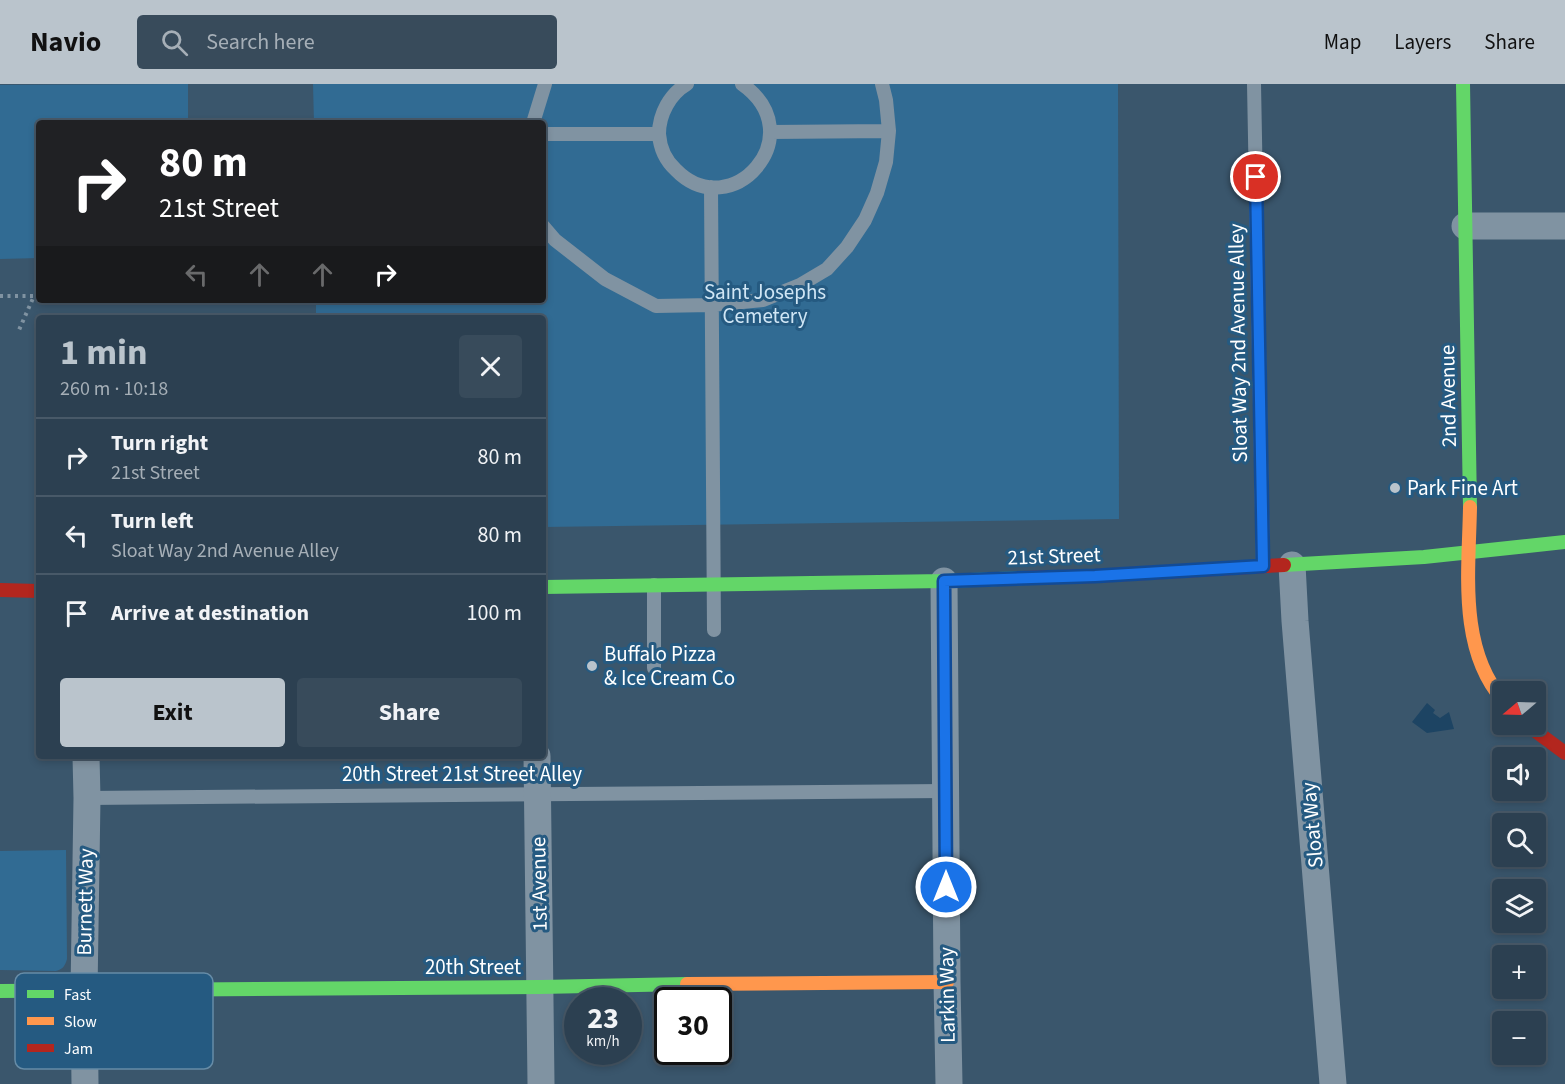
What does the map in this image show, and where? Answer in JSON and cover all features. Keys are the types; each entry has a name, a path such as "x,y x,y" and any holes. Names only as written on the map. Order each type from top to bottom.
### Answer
{"street":[{"name":"2nd Avenue","path":"1463,84 1470,472 1469,609 1475,648 1492,685"},
{"path":"1465,226 1565,225"},
{"name":"21st Street","path":"546,587 944,581 1095,576 1425,557 1565,542"},
{"name":"Sloat Way","path":"1292,565 1333,1084"},
{"name":"Larkin Way","path":"944,581 949,1084"},
{"path":"0,590 36,591"},
{"path":"1541,735 1565,753"},
{"name":"Burnett Way","path":"84,973 86,759"},
{"name":"1st Avenue","path":"537,759 541,1084"},
{"name":"20th Street","path":"213,990 947,982"},
{"name":"Burnett Way","path":"85,1069 85,1084"}],"lane":[{"path":"534,120 545,84"},
{"path":"687,84 673,95 666,106 659,134 670,164 681,176 696,184 711,187 726,186 741,181 762,161 768,147 770,132 768,117 762,103 752,91 742,84"},
{"path":"546,230 555,240 605,279 656,306 711,305 762,300 800,285 826,269 847,247 865,220 877,193 886,162 889,131 882,84"},
{"name":"Sloat Way 2nd Avenue Alley","path":"1254,84 1263,566"},
{"path":"770,132 889,131"},
{"path":"546,134 659,134"},
{"path":"711,187 714,630"},
{"path":"654,585 654,668"},
{"name":"20th Street 21st Street Alley","path":"87,798 945,791"}],"path":[{"path":"0,296 34,296 19,330"}],"green space":[{"path":"188,84 188,120 36,120 36,258 0,259 0,85"},
{"name":"Saint Josephs Cemetery","path":"313,84 1118,84 1119,519 546,527 546,315 316,315 316,303 546,303 546,120 314,120"},
{"path":"66,850 67,959 64,965 56,971 0,970 0,851"}],"shaded area":[{"path":"1427,703 1435,710 1433,713 1440,718 1449,712 1454,729 1427,733 1412,722"}],"traffic: fast":[{"path":"1463,84 1470,507"},
{"path":"1284,565 1424,557 1565,542"},
{"path":"546,587 1023,578"},
{"path":"213,989 687,984"},
{"path":"0,991 15,991"}],"traffic: slow":[{"path":"1470,507 1469,608 1479,657 1492,684"},
{"path":"687,984 947,982"}],"traffic: jam":[{"path":"1023,578 1284,565"},
{"path":"0,590 36,591"},
{"path":"1541,735 1565,753"}],"place":[{"name":"Park Fine Art","path":"1395,488"},
{"name":"Buffalo Pizza & Ice Cream Co","path":"592,666"}],"route":[{"path":"946,887 944,581 1095,576 1263,566 1256,177"}]}
